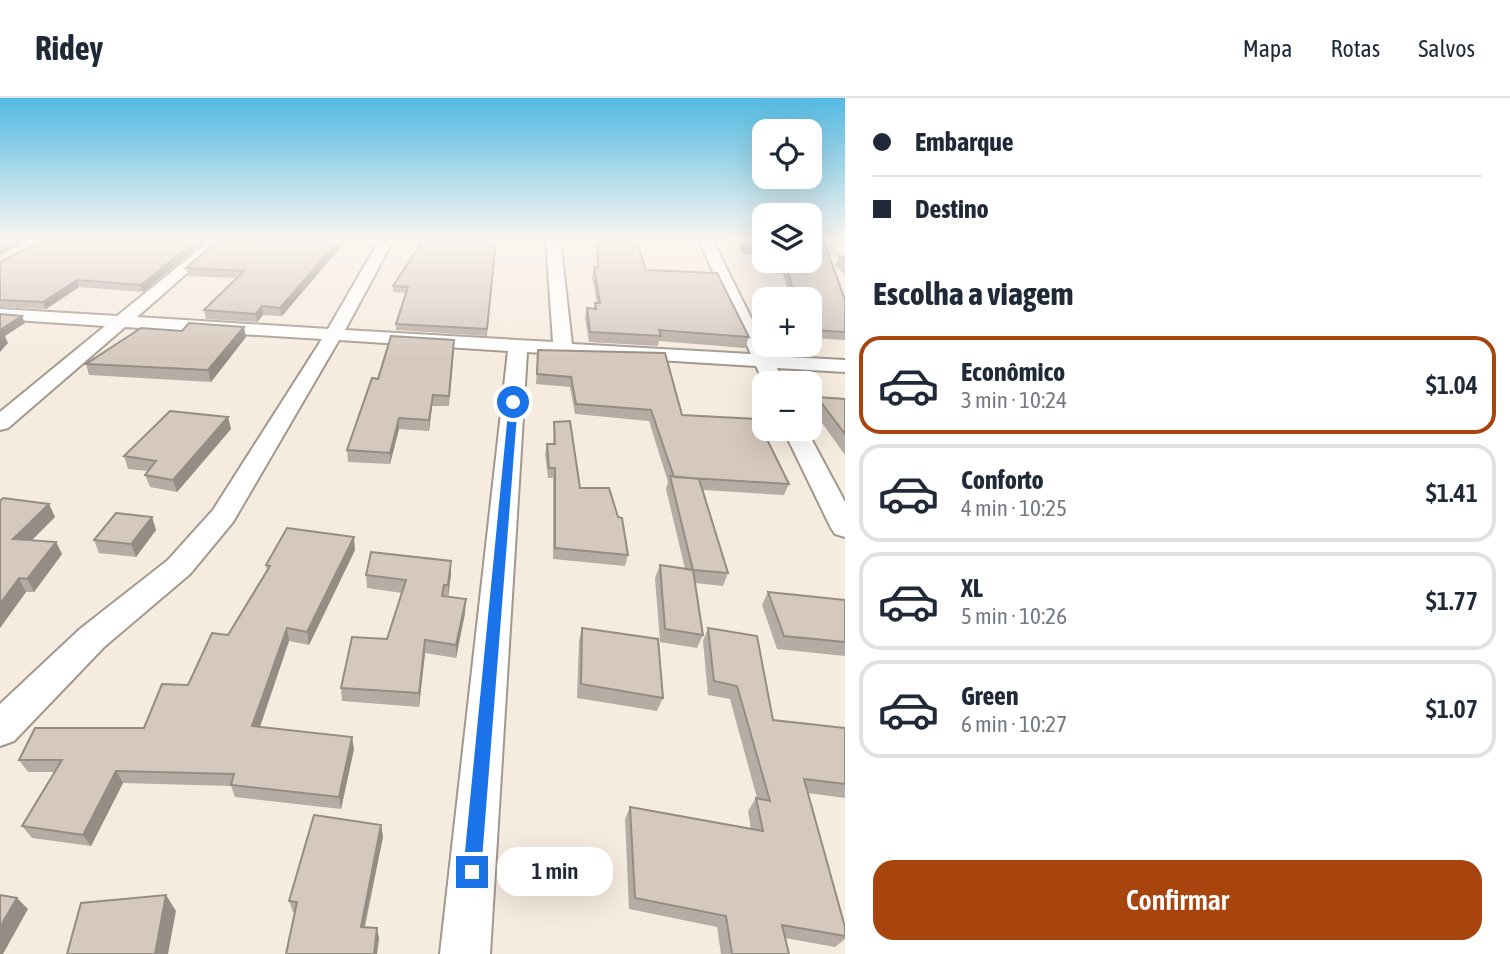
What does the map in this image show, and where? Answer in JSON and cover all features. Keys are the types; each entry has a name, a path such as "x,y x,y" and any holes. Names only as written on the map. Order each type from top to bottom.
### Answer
{"street":[{"path":"0,423 174,279"},
{"path":"0,729 92,638 179,567 223,516 365,279"},
{"path":"557,279 563,349"},
{"path":"724,279 768,371"},
{"path":"0,314 845,366"},
{"path":"465,954 518,347"},
{"path":"800,441 845,528"}],"building":[{"path":"0,279 149,279 141,285 77,280 43,302 0,300"},
{"path":"236,279 305,279 280,308 262,306 256,314 204,310"},
{"path":"398,279 492,279 487,329 396,324 408,287 393,286"},
{"path":"596,279 720,279 749,337 659,330 661,336 590,332 587,308 596,309 595,303 600,303"},
{"path":"790,279 837,279 845,300 845,332 822,331 822,287 792,287"},
{"path":"0,314 22,316 0,330"},
{"path":"189,323 244,327 208,370 86,364 141,328 182,331"},
{"path":"391,336 454,340 449,396 433,395 429,420 399,418 390,453 347,450 372,378 378,379"},
{"path":"538,350 665,353 682,415 752,419 752,441 768,441 789,484 674,477 651,410 576,404 571,377 537,374"},
{"path":"822,397 845,399 845,434 822,404"},
{"path":"170,411 228,417 173,480 145,475 156,461 124,456"},
{"path":"570,421 580,488 609,488 618,517 622,518 628,555 555,548 555,468 549,468 547,444 555,444 554,422"},
{"path":"670,476 699,479 728,573 693,570"},
{"path":"3,498 49,504 13,539 56,542 27,579 19,578 0,604 0,501"},
{"path":"116,513 152,517 131,544 94,540"},
{"path":"287,528 354,537 307,632 287,628 252,726 352,737 339,797 231,785 234,774 116,771 83,835 22,826 62,760 19,760 35,728 144,728 162,684 188,685 212,633 228,635 270,566 266,565"},
{"path":"371,552 451,561 448,585 444,585 442,596 466,599 456,645 425,640 419,693 341,688 352,637 387,639 406,580 366,575"},
{"path":"660,565 693,570 703,635 665,629"},
{"path":"768,592 845,600 845,642 784,636"},
{"path":"582,628 658,639 663,698 581,684"},
{"path":"708,628 757,636 773,720 845,728 845,784 804,779 845,927 845,936 782,925 789,954 732,954 726,916 635,898 630,807 763,831 756,798 770,801 737,686 714,681"},
{"path":"314,815 381,825 361,927 377,928 374,954 286,954 297,902 289,901"},
{"path":"0,895 17,898 0,927"},
{"path":"166,895 155,954 67,954 81,903"}],"route":[{"path":"472,872 513,402"}]}
